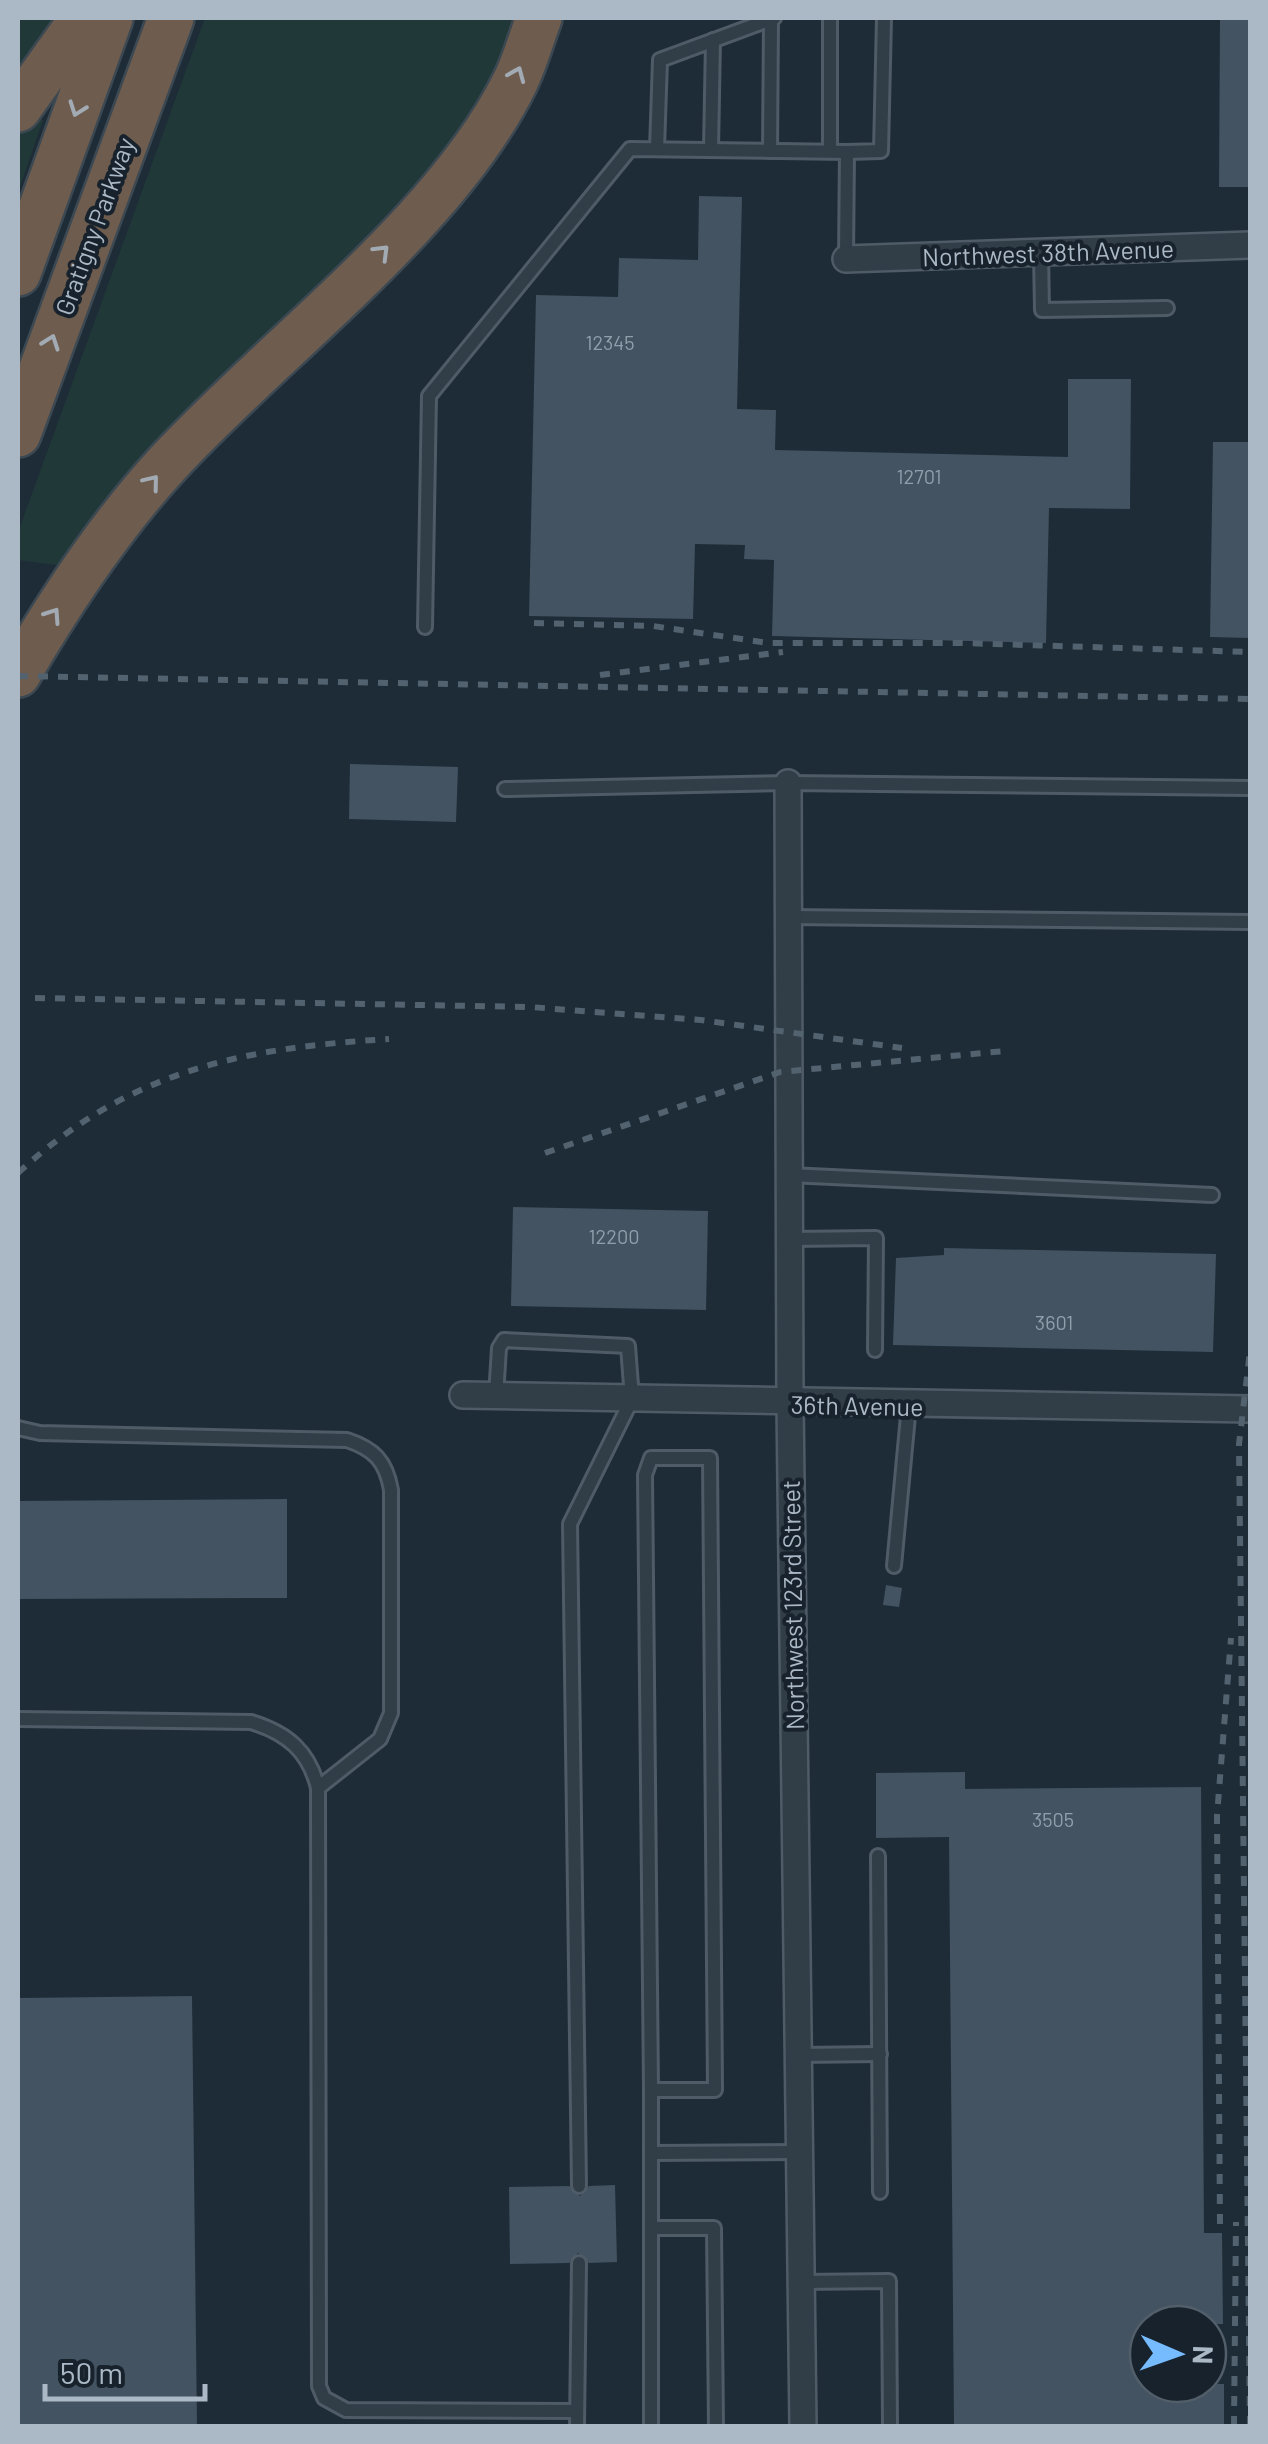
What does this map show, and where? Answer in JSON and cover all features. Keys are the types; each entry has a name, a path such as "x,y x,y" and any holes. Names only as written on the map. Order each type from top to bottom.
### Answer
{"highway":[{"path":"18,109 83,18"},
{"path":"18,274 110,18"},
{"name":"Gratigny Parkway","path":"18,434 171,18"},
{"path":"18,674 92,558 166,465 441,190 488,128 516,81 539,18"}],"street":[{"name":"Northwest 38th Avenue","path":"846,259 1250,245"},
{"name":"Northwest 123rd Street","path":"788,783 790,1404 803,2426"},
{"name":"36th Avenue","path":"463,1395 1250,1410"}],"lane":[{"path":"657,150 660,60 773,18 770,151"},
{"path":"830,18 830,151"},
{"path":"425,627 429,396 630,149 881,151 884,18"},
{"path":"711,150 713,40"},
{"path":"846,152 846,259"},
{"path":"1041,253 1042,310 1167,308"},
{"path":"504,789 788,783 1250,788"},
{"path":"789,918 1250,922"},
{"path":"789,1176 1212,1195"},
{"path":"790,1239 876,1238 875,1350"},
{"path":"496,1396 499,1348 504,1340 628,1346 632,1399 570,1524 579,2186"},
{"path":"894,1566 909,1405"},
{"path":"18,1428 59,1433 347,1440 373,1451 383,1462 390,1490 390,1713 380,1739 318,1788"},
{"path":"650,2090 715,2090 710,1458 651,1458 644,1475 650,2426"},
{"path":"18,1719 251,1722 285,1736 311,1762 318,1788 319,2386 324,2398 346,2410 577,2410"},
{"path":"878,1856 880,2192"},
{"path":"798,2056 880,2054"},
{"path":"651,2153 800,2152"},
{"path":"651,2228 714,2228 716,2426"},
{"path":"577,2426 579,2263"},
{"path":"801,2282 889,2280 890,2426"}],"green space":[{"path":"18,18 66,18 18,88"},
{"path":"205,18 521,18 495,78 448,149 318,288 77,568 18,560 18,532"},
{"path":"36,119 43,120 18,193 18,136"}],"building":[{"path":"1220,18 1250,18 1250,187 1219,187"},
{"path":"699,196 742,197 737,409 776,410 775,450 1068,457 1068,379 1131,379 1130,509 1049,508 1046,643 772,636 774,560 744,559 745,545 695,544 693,619 529,616 536,295 618,297 619,258 698,260"},
{"path":"1213,442 1250,442 1250,638 1210,637"},
{"path":"350,764 458,767 456,822 349,819"},
{"path":"513,1207 708,1211 706,1310 511,1306"},
{"path":"944,1248 1216,1254 1213,1352 893,1345 896,1258 944,1255"},
{"path":"287,1499 287,1598 18,1599 18,1501"},
{"path":"886,1585 902,1588 899,1607 883,1605"},
{"path":"965,1772 965,1789 1201,1787 1204,2233 1222,2233 1223,2304 1128,2304 1128,2404 1224,2404 1224,2426 954,2426 949,1837 876,1838 876,1773"},
{"path":"192,1996 197,2426 18,2426 18,1998"},
{"path":"615,2185 617,2262 589,2263 578,2253 569,2263 510,2264 509,2187 569,2186 580,2196 589,2186"}],"railway":[{"path":"534,623 653,626 768,643 961,643 1250,652"},
{"path":"600,675 783,652"},
{"path":"18,676 1250,699"},
{"path":"35,998 530,1007 701,1020 902,1048"},
{"path":"18,1173 60,1138 103,1110 190,1071 285,1049 389,1039"},
{"path":"545,1153 780,1072 1005,1051"},
{"path":"1250,1351 1239,1444 1250,2426"},
{"path":"1220,2224 1217,1816 1231,1638"},
{"path":"1234,2426 1236,2222"}]}
